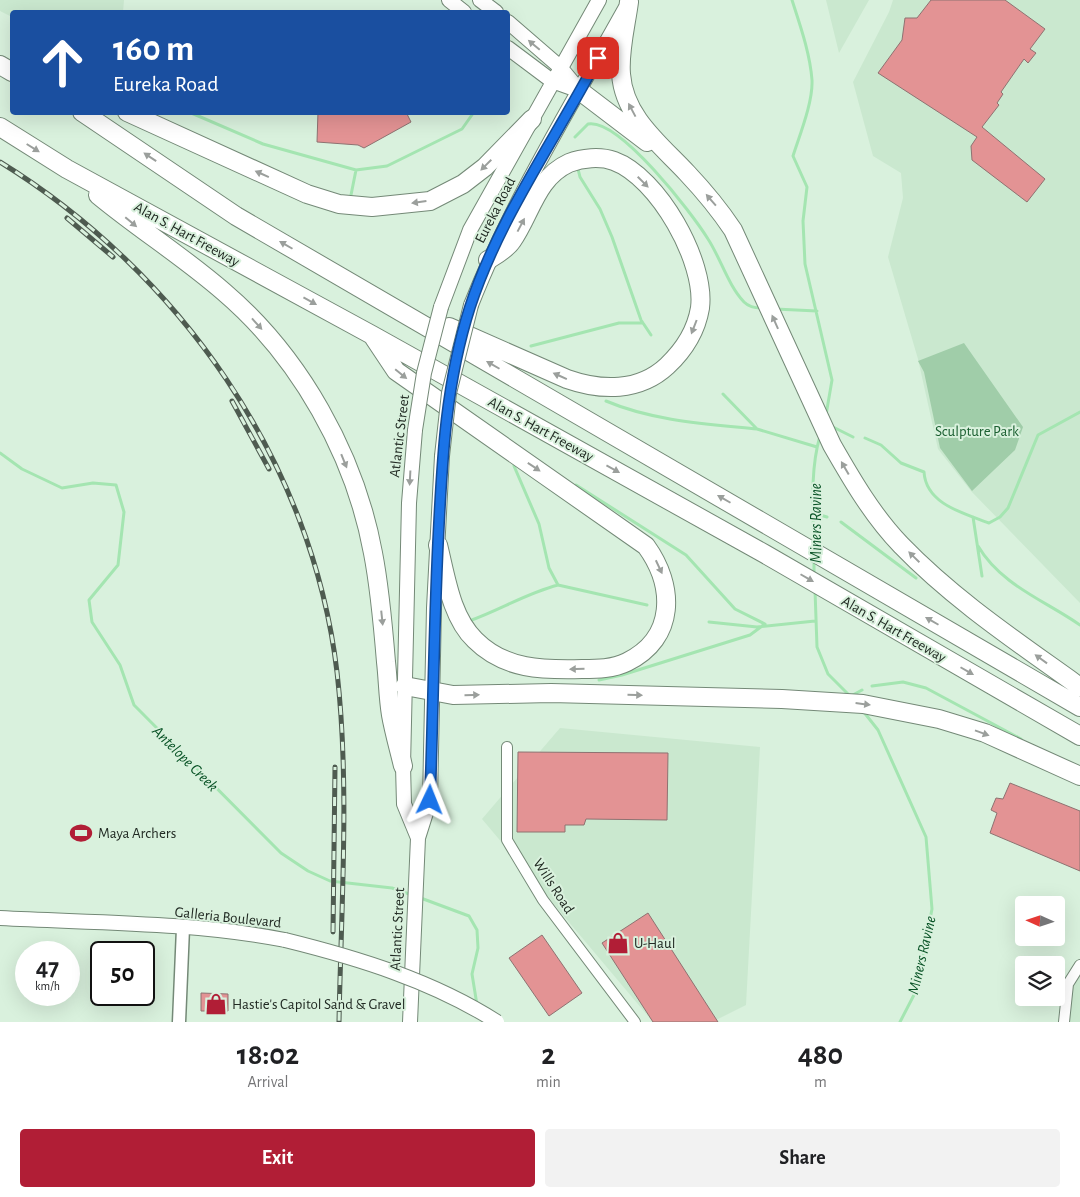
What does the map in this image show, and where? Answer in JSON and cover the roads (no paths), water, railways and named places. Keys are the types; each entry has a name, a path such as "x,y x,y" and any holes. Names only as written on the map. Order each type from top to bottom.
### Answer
{"highway":[{"path":"630,1 620,63 627,101 641,124 715,204 733,230 832,445 872,509 900,544 932,575 1080,687"},
{"path":"580,91 686,173"},
{"name":"Alan S. Hart Freeway","path":"86,115 236,216 1080,707"},
{"path":"134,115 307,194 339,204 372,207 430,200 464,184 484,167 532,119"},
{"name":"Alan S. Hart Freeway","path":"0,127 67,169 372,335 764,554 1080,736"},
{"path":"359,287 567,379 600,387 632,385 660,372 680,354 688,342 700,307 698,278 687,247 672,219 645,182 632,171 612,161 591,158 579,160 569,163 552,174 543,182 511,243 488,260"},
{"path":"67,169 138,228 224,292 257,323 286,359 323,416 355,488 371,542 381,606 391,714 403,766"},
{"path":"372,335 396,371 646,546 663,574 667,607 662,623 648,648 626,663 608,668 552,670 512,664 487,650 474,640 466,628 453,603 438,545"},
{"path":"405,686 453,695 551,693 782,698 863,704 918,715 985,734 1080,776"}],"main road":[{"path":"449,0 462,10"},
{"path":"480,0 493,10"},
{"path":"560,67 598,0"},
{"name":"Eureka Road","path":"438,545 442,456 448,393 471,305 488,260 532,174 630,1"},
{"path":"510,24 560,67 580,91"},
{"path":"510,50 552,81 580,91"},
{"name":"Atlantic Street","path":"418,838 404,804 403,766 409,503 415,430 431,343 454,270 470,230 560,67"},
{"name":"Atlantic Street","path":"410,1022 418,838 430,800 434,608 438,545"},
{"name":"Galleria Boulevard","path":"0,918 251,933 285,940 387,969 439,991 496,1022"}],"street":[{"name":"Wills Road","path":"507,747 507,840 544,900 635,1022"},
{"path":"179,1022 183,928"},
{"path":"1064,1022 1068,984 1080,965"}],"waterway":[{"name":"Miners Ravine","path":"792,0 807,49 812,80 808,108 793,156 807,187 803,221 805,264 832,380 826,415"},
{"path":"196,115 263,144 356,170 387,166 462,129 472,115"},
{"path":"575,137 588,124 601,126 618,136 635,151 654,170 700,226 738,295 748,305 761,308"},
{"path":"578,169 580,177 600,209 612,237 641,320 651,335"},
{"path":"351,195 356,170"},
{"path":"775,309 817,311"},
{"path":"531,346 619,323 643,323"},
{"path":"723,394 757,429 817,447"},
{"path":"606,401 624,408 661,417 757,429"},
{"path":"865,438 881,445 901,463 924,472 926,483 931,492 947,506 989,523 1000,517 1008,508 1038,435 1080,412"},
{"path":"831,426 853,437"},
{"name":"Miners Ravine","path":"814,544 813,476 820,436"},
{"name":"Antelope Creek","path":"0,453 22,469 62,488 93,483 116,485 124,512 118,565 89,600 92,622 120,665 134,705 281,853 308,871 330,881 392,888 412,895"},
{"path":"514,466 539,524 549,568 558,585 647,605"},
{"path":"576,485 686,555 735,609 765,624 750,635 622,675 599,680"},
{"path":"813,513 827,517"},
{"path":"973,517 982,576"},
{"path":"841,522 916,578"},
{"path":"978,546 988,560 1011,582 1080,625"},
{"name":"Miners Ravine","path":"814,560 814,576"},
{"path":"469,621 535,592 558,585"},
{"name":"Miners Ravine","path":"815,590 817,647 828,674 851,697"},
{"path":"709,622 757,627 815,621"},
{"path":"872,686 903,682 926,688 1021,739"},
{"path":"851,696 862,690"},
{"name":"Miners Ravine","path":"863,711 878,730 926,837 932,909 916,991 900,1022"},
{"name":"Antelope Creek","path":"418,897 469,916 477,930 478,948 472,974 477,1005"}],"railway":[{"path":"0,162 65,207 125,258 179,316 226,379 267,447 299,519 323,594 337,672 341,715 344,847 339,1022"},
{"path":"67,218 113,257"},
{"path":"232,401 269,469"},
{"path":"333,932 335,767"}],"place":[{"name":"Maya Archers","path":"81,833"},
{"name":"U-Haul","path":"618,943"},
{"name":"Hastie's Capitol Sand & Gravel","path":"216,1004"}],"park label":[{"name":"Sculpture Park","path":"977,431"}]}
